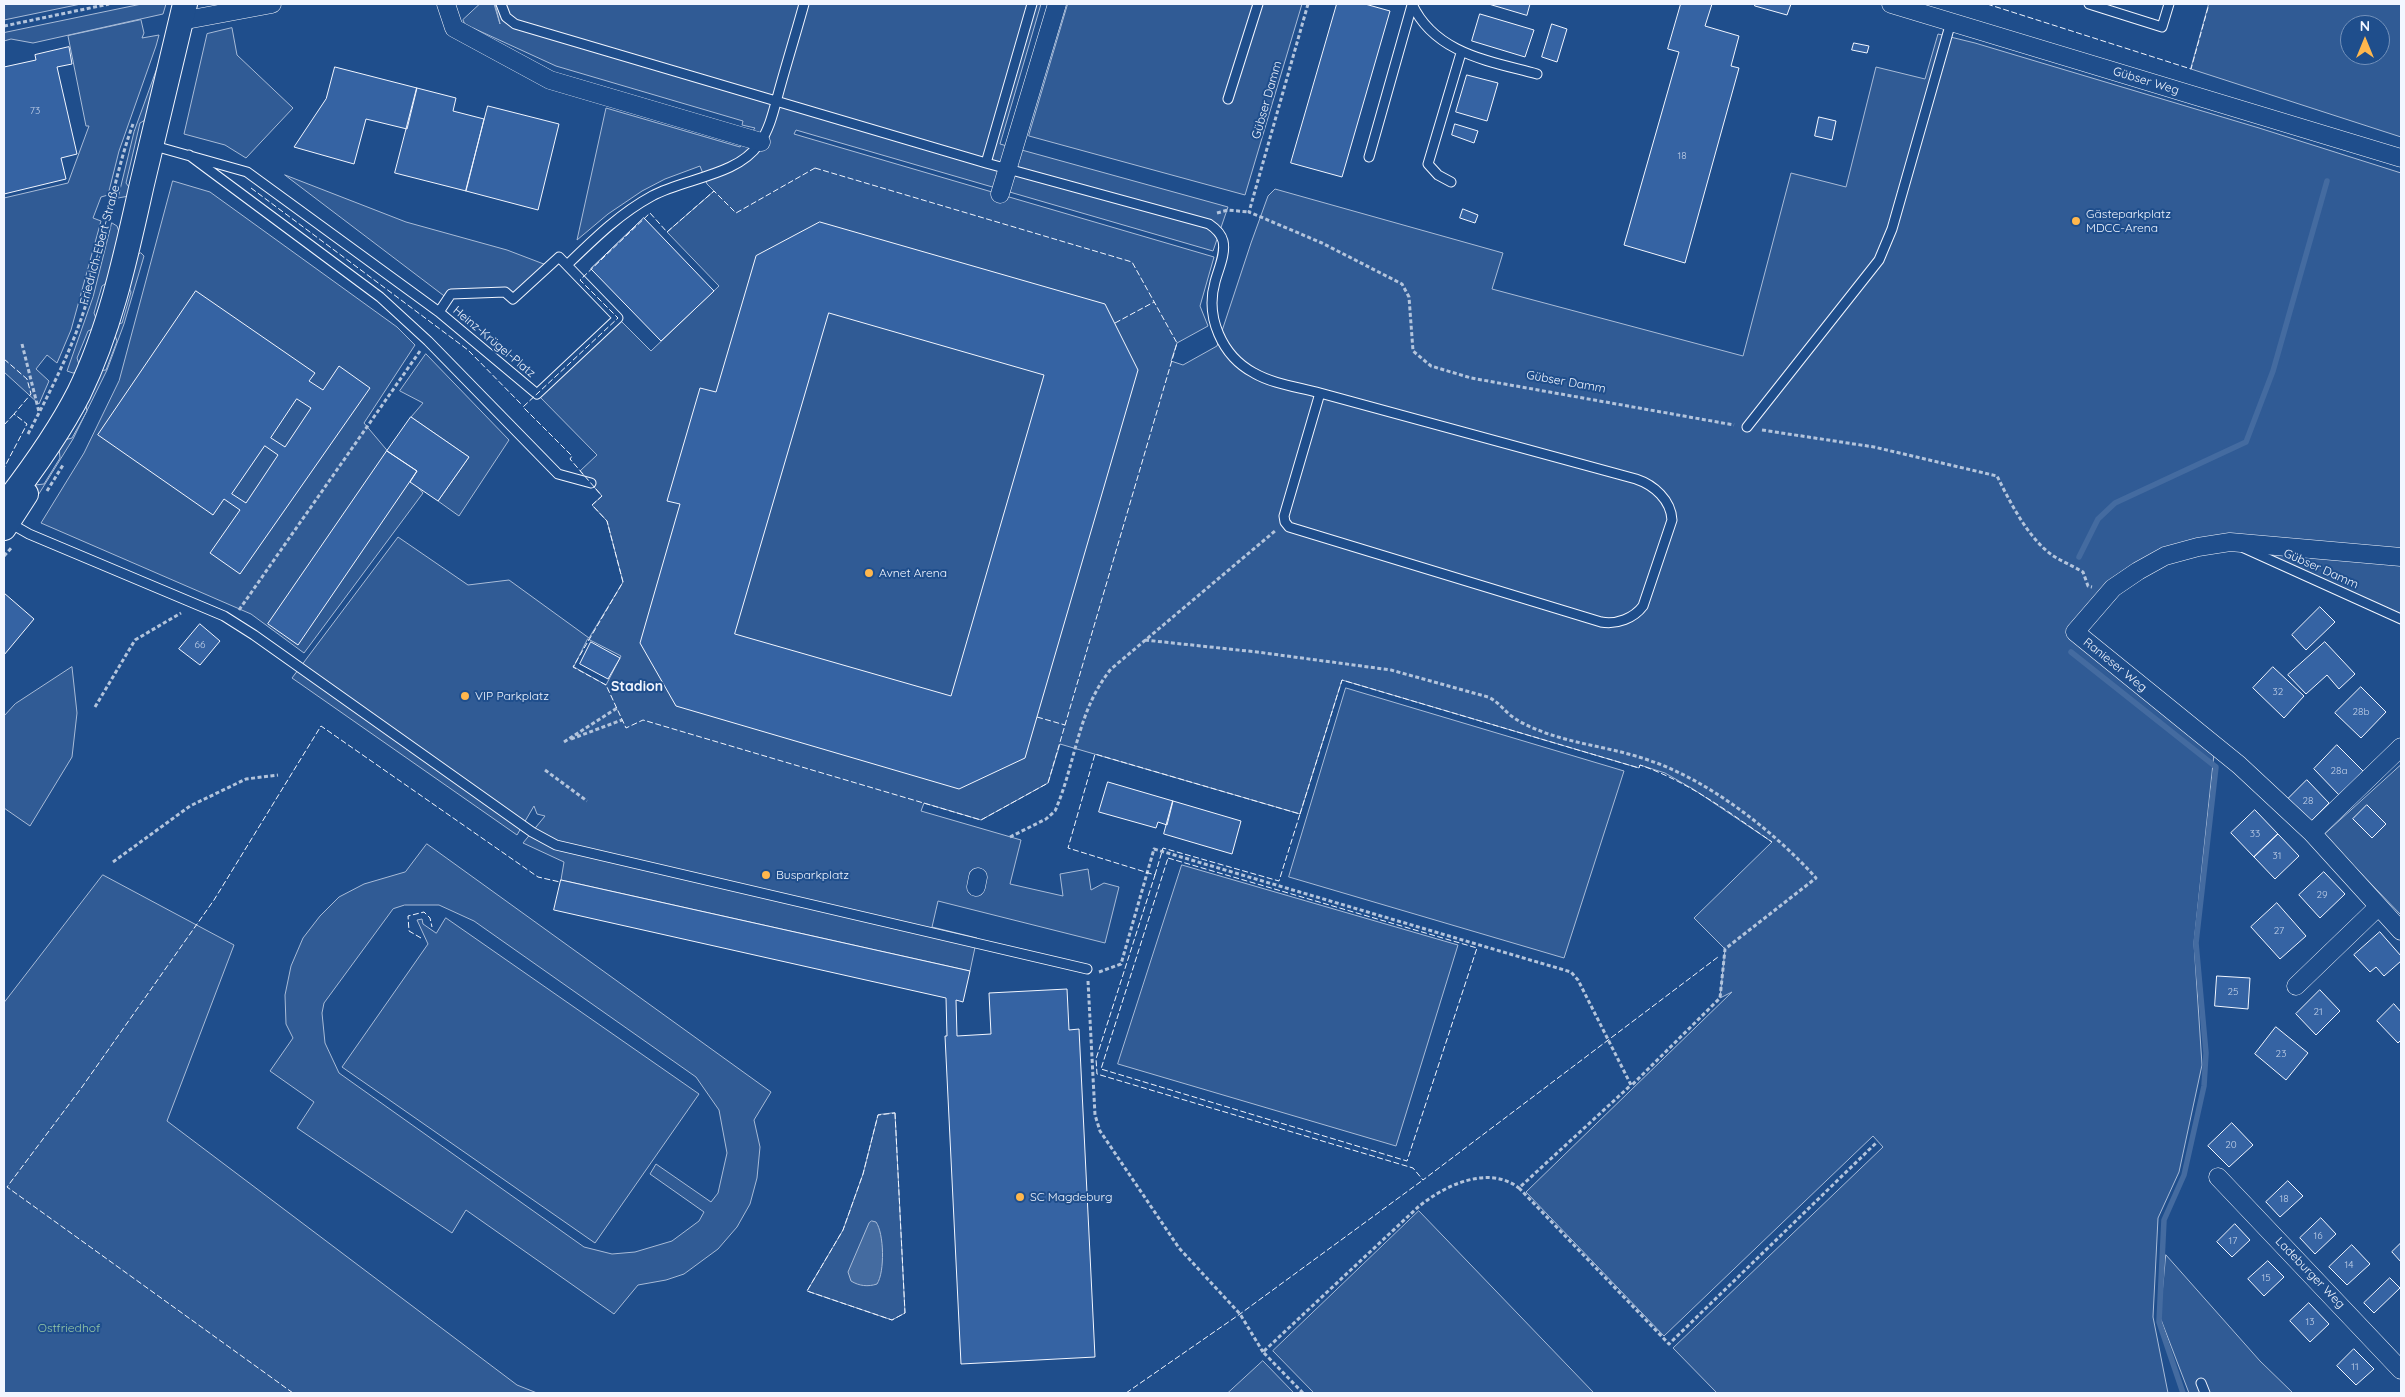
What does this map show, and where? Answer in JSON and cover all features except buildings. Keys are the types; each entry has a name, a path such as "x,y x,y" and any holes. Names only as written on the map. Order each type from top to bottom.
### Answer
{"street":[{"path":"183,12 272,4"},
{"path":"446,4 454,28 550,80 761,142"},
{"path":"1000,194 1057,4"},
{"name":"Gübser Weg","path":"1891,4 2401,158"},
{"name":"Friedrich-Ebert-Straße","path":"5,519 28,491 44,455 78,394 100,341 117,290 183,12"},
{"name":"Ranieser Weg","path":"2401,557 2230,542 2165,556 2113,588 2075,632 2232,760 2312,833 2401,931"},
{"path":"2312,833 2401,746"},
{"path":"2296,986 2378,907"},
{"name":"Ladeburger Weg","path":"2218,1177 2401,1370"}],"lane":[{"path":"501,4 506,17 515,24 986,163 1200,220 1219,232 1224,242 1211,305 1216,330 1238,361 1254,374 1642,481 1658,491 1667,502 1672,515 1645,604 1634,615 1618,622 1608,623 1294,530 1284,522 1284,516 1320,393"},
{"path":"567,265 604,230 632,208 678,184 732,166 750,155 761,142 776,101 804,4"},
{"path":"986,163 1032,4"},
{"path":"1228,99 1258,4"},
{"path":"1412,4 1433,33 1452,49 1537,74"},
{"path":"1369,157 1412,4"},
{"path":"2089,4 2162,27 2169,4"},
{"path":"1747,427 1879,260 1892,229 1951,22"},
{"path":"1451,182 1438,175 1428,164 1461,52"},
{"path":"151,144 246,172 439,312"},
{"path":"189,155 380,297 428,341 558,474 591,483"},
{"name":"Heinz-Krügel-Platz","path":"559,257 567,265 618,318 537,394 439,312 451,294 505,292 513,299 559,257"},
{"path":"5,519 29,534 232,621 532,832 556,845 1087,969"},
{"name":"Gübser Damm","path":"2230,542 2401,619"},
{"path":"2201,1383 2205,1393"}],"path":[{"path":"4,26 110,4"},
{"name":"Gübser Damm","path":"1308,4 1249,212 1322,243 1402,284 1409,297 1413,351 1431,366 1471,378 1747,427 1874,447 1997,476 2014,509 2051,554 2083,572 2088,586 2113,588"},
{"name":"Friedrich-Ebert-Straße","path":"26,438 59,376 89,294 136,115"},
{"path":"1200,220 1221,211 1249,212"},
{"path":"232,621 428,341"},
{"path":"22,344 39,413"},
{"path":"1010,837 1046,819 1055,811 1092,695 1111,669 1284,522"},
{"path":"95,707 135,640 196,604"},
{"path":"1145,640 1258,652 1391,670 1488,697 1497,702 1517,720 1541,732 1643,758 1672,769 1733,806 1765,829 1795,855 1816,878 1725,949 1720,998 1632,1085 1519,1188"},
{"path":"617,708 564,742 622,720"},
{"path":"545,770 587,801"},
{"path":"113,862 190,806 246,779 278,775"},
{"path":"1303,1393 1263,1352 1240,1314 1178,1248 1100,1131 1095,1115 1087,969 1101,973 1121,964 1154,849 1567,970 1578,980 1632,1085"},
{"path":"1263,1352 1417,1208 1436,1194 1456,1184 1483,1179 1505,1180 1519,1188 1668,1344 1876,1144"}],"shaded area":[{"path":"4,4 81,4 4,20"},
{"path":"142,4 166,4 163,14 33,43 11,39 4,41 4,33"},
{"path":"480,4 494,4 500,24 495,4 1041,4 1000,144 1228,207 1213,251 796,130 794,134 1214,257 1200,306 1208,326 1177,343 1171,361 1183,365 1217,346 1268,196 1275,189 1503,253 1492,289 1743,356 1791,173 1846,187 1876,67 1925,79 1938,34 1975,43 2259,128 2401,173 2401,617 2230,542 2138,571 2075,632 2214,754 2194,943 2202,1065 2179,1172 2158,1218 2153,1317 2168,1393 1717,1393 1673,1348 1883,1147 1873,1136 1664,1336 1526,1192 1732,992 1720,998 1725,949 1694,918 1772,842 1693,789 1665,773 1640,765 1639,768 1342,680 1300,814 1060,744 1048,783 981,820 924,803 921,811 1021,840 1010,884 1063,896 1060,874 1088,869 1091,890 1104,883 1119,887 1105,943 938,901 932,927 977,938 970,971 561,880 564,862 523,843 545,816 537,814 534,806 517,835 292,678 398,537 468,585 509,580 589,638 623,582 607,521 592,505 602,496 580,471 597,455 537,394 618,318 651,351 719,286 667,232 714,191 707,184 700,166 665,179 642,191 608,214 577,240 606,108 740,147 755,128 742,125 743,121 556,66 473,28 469,34 463,20","holes":["588,639 621,656 606,685 574,667"]},
{"path":"1068,4 1302,4 1245,195 1029,136"},
{"path":"2209,4 2401,4 2401,137 2191,69"},
{"path":"141,20 144,33 142,38 159,35 119,151 108,195 101,197 93,218 101,221 71,330 57,363 47,355 36,369 49,381 39,404 4,372 4,198 68,183 89,126 86,126 68,36"},
{"path":"232,28 237,55 293,108 246,158 225,145 184,134 207,34"},
{"path":"161,57 147,119 140,123 126,183 131,190 129,196 118,198 134,132"},
{"path":"285,175 406,222 507,250 549,266 513,299 505,292 446,297"},
{"path":"173,181 210,192 397,327 415,345 364,423 423,493 304,653 251,614 41,523 84,453 119,381"},
{"path":"112,223 117,226 120,235 108,282 102,286 94,313 97,321 95,328 88,331 77,358 80,367 77,372 73,373 67,371 93,297"},
{"path":"141,253 144,256 124,324 107,370 87,411 85,401 97,371 106,370 117,341 113,331 115,325 122,323 131,292 128,286 135,256"},
{"path":"426,354 509,440 459,516 438,501 469,457 411,417 423,403 400,391"},
{"path":"85,414 73,439 27,513 24,502 35,485 44,484 60,458 59,448 64,440 72,438"},
{"path":"72,667 77,713 72,757 30,826 4,808 4,716 15,704"},
{"path":"1346,688 1624,771 1564,958 1289,877"},
{"path":"2401,765 2401,915 2324,835"},
{"path":"427,844 771,1092 754,1120 760,1147 757,1178 750,1204 737,1227 718,1249 684,1274 666,1280 638,1285 614,1314 466,1210 452,1233 297,1128 314,1102 270,1071 293,1038 286,1024 285,995 291,966 303,938 320,916 339,897 364,884 405,872","holes":["405,905 439,905 474,921 696,1077 719,1110 727,1153 718,1193 711,1202 656,1164 650,1174 704,1212 699,1221 672,1241 635,1252 612,1254 584,1247 339,1073 325,1043 322,1013 324,1003 393,909"]},
{"path":"1182,865 1458,945 1396,1146 1118,1064"},
{"path":"103,875 234,945 167,1121 517,1385 537,1393 4,1393 4,1003"},
{"path":"446,918 699,1094 595,1243 342,1067 428,944 417,920 422,919 423,924 436,933"},
{"path":"895,1113 905,1313 892,1320 807,1291 843,1230 863,1174 878,1115"},
{"path":"1419,1211 1594,1393 1314,1393 1273,1351"},
{"path":"872,1221 876,1222 881,1235 883,1253 880,1278 877,1284 857,1284 851,1281 848,1272 869,1223"},
{"path":"2166,1255 2260,1361 2293,1393 2189,1393 2160,1317"},
{"path":"1263,1361 1294,1393 1228,1393"}],"waterway":[{"path":"2079,557 2098,519 2115,503 2246,442 2273,371 2327,181"},
{"path":"2071,652 2216,767 2196,943 2206,1053 2204,1086 2184,1175 2164,1220 2159,1322 2183,1393"}],"fence":[{"path":"1987,4 2191,69 2209,4"},
{"path":"815,168 1132,262 1177,343 1048,783 981,820 643,720 626,728 606,685 573,667 623,582 607,521 592,505 602,496 570,459 572,456 523,407 618,318 580,280 650,213 667,232 714,191 736,213 815,168"},
{"path":"251,188 468,350 521,404"},
{"path":"1115,323 1154,302"},
{"path":"4,359 27,379 31,394 14,414 27,424 4,468"},
{"path":"4,425 14,414"},
{"path":"1300,814 1342,680 1639,768 1640,765 1692,789 1725,809 1772,842"},
{"path":"1037,717 1065,725"},
{"path":"293,1393 7,1187 82,1087 214,900 321,726 538,877 560,882"},
{"path":"1155,875 1163,848 1279,881 1300,814 1095,754 1068,848 1155,875 1096,1059 1097,1074 1413,1168 1423,1180 1718,957"},
{"path":"1168,858 1477,948 1407,1161 1101,1069 1168,858"},
{"path":"421,938 409,931 408,916 424,912 430,918 432,927"},
{"path":"895,1113 905,1313 892,1320 807,1291 843,1230 863,1174 878,1115 895,1113"},
{"path":"1126,1393 1240,1314 1423,1180"}],"place":[{"name":"Gästeparkplatz MDCC-Arena","path":"2076,221"},
{"name":"Avnet Arena","path":"869,573"},
{"name":"VIP Parkplatz","path":"465,696"},
{"name":"Busparkplatz","path":"766,875"},
{"name":"SC Magdeburg","path":"1020,1197"}],"district":[{"name":"Stadion","path":"637,687"}],"park label":[{"name":"Ostfriedhof","path":"69,1328"}]}
